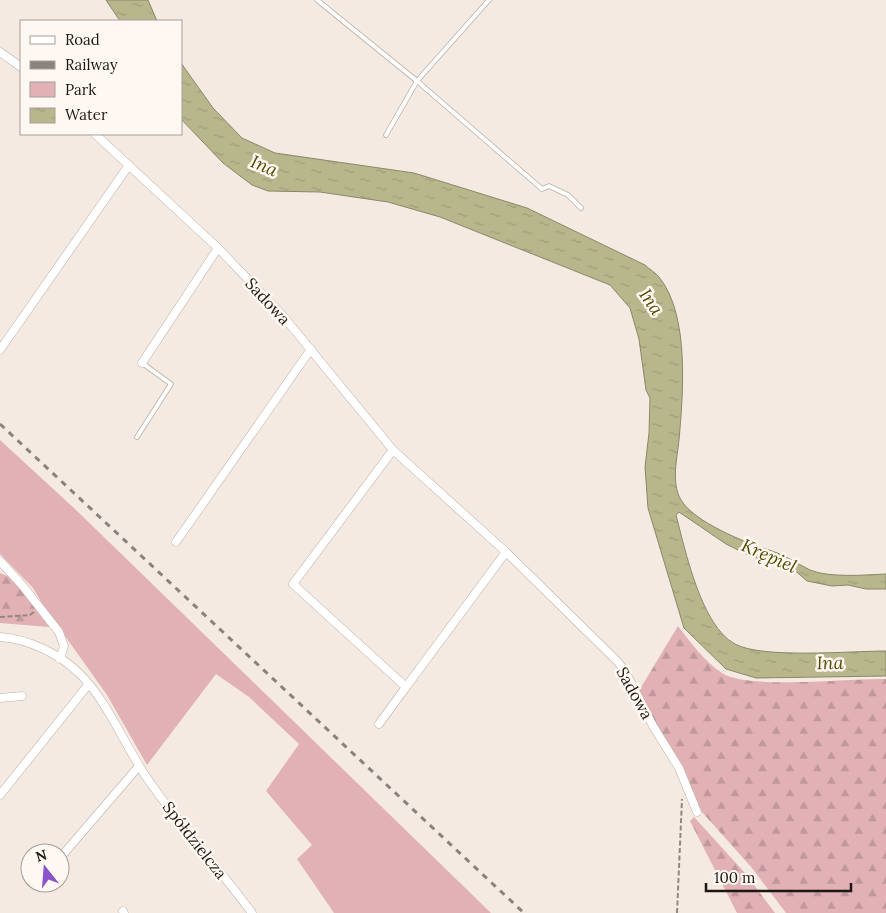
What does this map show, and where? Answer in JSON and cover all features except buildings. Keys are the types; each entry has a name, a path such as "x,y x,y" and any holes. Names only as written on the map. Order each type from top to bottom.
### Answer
{"street":[{"path":"0,52 20,67"},
{"name":"Sadowa","path":"97,135 218,248 283,316 392,450 506,552 586,628 626,673 653,726 679,768 697,812"},
{"path":"0,350 129,165"},
{"path":"142,363 218,248"},
{"path":"176,542 311,349"},
{"path":"392,450 293,584 406,686"},
{"path":"379,724 506,552"},
{"path":"0,561 22,585 39,609 52,621 63,641 64,651 60,659"},
{"name":"Spółdzielcza","path":"0,637 23,641 60,659 88,685 139,766 196,844 252,913"},
{"path":"0,795 88,685"},
{"path":"0,698 22,696"},
{"path":"70,846 139,766"}],"lane":[{"path":"317,0 417,81 542,189 549,186 568,194 581,208"},
{"path":"386,135 417,81 488,0"},
{"path":"137,437 171,384 142,363"}],"path":[{"path":"0,618 30,615 39,609"},
{"path":"677,913 682,796"}],"green space":[{"path":"0,440 75,509 491,913 334,913 297,859 312,845 266,791 299,744 249,697 216,674 147,765 107,695 33,588 0,554"},
{"path":"0,573 12,578 49,627 0,623"},
{"path":"678,626 704,658 722,673 735,678 775,682 886,679 886,913 786,913 752,868 702,812 682,768 637,694"},
{"path":"694,817 745,873 775,913 737,913 690,821"}],"water":[{"path":"106,0 148,0 157,20 119,20"},
{"path":"182,64 213,108 242,138 275,153 414,173 527,208 645,265 659,277 669,293 676,312 680,333 683,379 675,479 681,500 697,516 721,531 780,554 818,573 837,575 886,574 886,589 866,589 848,585 832,586 807,581 793,569 778,562 752,557 726,544 679,512 676,515 696,586 713,621 723,635 735,644 748,649 785,653 886,651 886,676 756,678 726,669 684,628 648,508 645,467 649,433 650,398 646,390 639,339 630,308 610,285 440,217 388,202 320,192 268,191 252,185 223,163 182,120"}],"railway":[{"path":"0,424 524,913"}],"water label":[{"name":"Ina","path":"264,166"},
{"name":"Ina","path":"651,302"},
{"name":"Krępiel","path":"769,556"},
{"name":"Ina","path":"830,663"}]}
